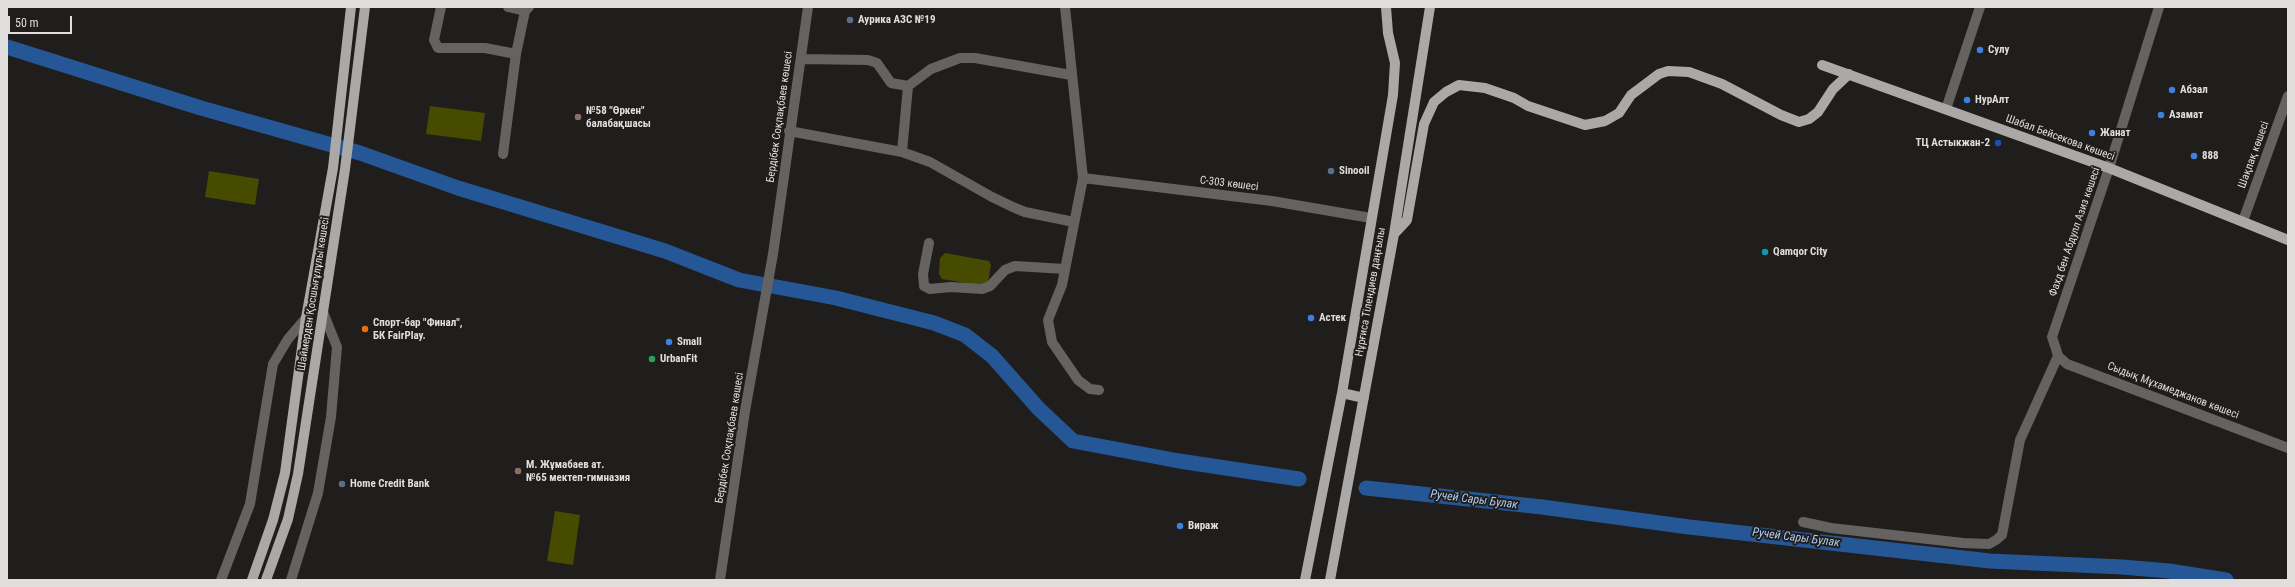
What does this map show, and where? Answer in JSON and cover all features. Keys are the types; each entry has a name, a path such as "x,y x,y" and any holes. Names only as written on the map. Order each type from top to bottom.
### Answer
{"main road":[{"name":"Шаймерден Қосшығұлұлы көшесі","path":"252,580 273,520 285,473 306,318 333,168 351,7"},
{"name":"Шаймерден Қосшығұлұлы көшесі","path":"266,580 288,518 298,474 344,169 365,7"},
{"name":"Нұрғиса Тілендиев даңғылы","path":"1305,580 1342,393 1393,95 1395,63 1388,32 1386,7"},
{"name":"Нұрғиса Тілендиев даңғылы","path":"1330,580 1394,234 1430,7"},
{"name":"Шабал Бейсекова көшесі","path":"1822,65 2109,168 2288,240"},
{"path":"1394,234 1407,220 1424,124 1434,102 1446,92 1459,86 1485,88 1585,125 1605,121 1619,113 1631,94 1659,74 1668,71 1689,72 1722,84 1781,115 1799,122 1809,119 1818,112 1833,88 1849,74"},
{"path":"1342,393 1364,398"}],"street":[{"path":"441,7 434,40 438,48 485,48 516,54"},
{"path":"503,154 516,54 527,9 508,7"},
{"name":"Бердібек Соқпақбаев көшесі","path":"720,580 745,412 764,300 770,274 808,7"},
{"path":"1065,7 1083,178 1062,285 1048,320 1052,342 1078,380 1090,389 1099,390"},
{"path":"1946,109 1980,7"},
{"name":"Фахд бен Абдулл Азиз көшесі","path":"2057,352 2052,337 2109,168 2160,7"},
{"path":"801,59 868,60 877,63 891,84 908,86 931,69 960,58 975,58 1071,75"},
{"path":"902,152 908,86"},
{"name":"Шақпақ көшесі","path":"2243,221 2288,96"},
{"path":"789,132 902,152 930,162 992,197 1020,210 1074,222"},
{"name":"С-303 көшесі","path":"1083,178 1272,201 1371,218"},
{"path":"929,243 923,274 924,286 930,289 951,287 982,289 990,286 1005,270 1015,266 1065,268"},
{"path":"291,580 318,493 331,417 337,347 323,312"},
{"path":"221,580 250,504 273,364 288,338 306,318"},
{"path":"1803,522 1831,528 1963,543 1989,544 1996,540 2002,535 2020,440 2057,352"},
{"name":"Сыдық Мұхамеджанов көшесі","path":"2057,352 2067,364 2288,448"}],"shaded area":[{"path":"430,106 485,113 481,141 426,134"},
{"path":"209,171 259,179 255,205 205,197"},
{"path":"945,253 989,261 991,265 988,282 983,286 942,279 939,274 940,258"},
{"path":"555,511 580,515 573,565 547,561"}],"waterway":[{"path":"7,47 201,108 360,153 458,188 665,251 739,280 836,298 934,323 965,335 992,356 1038,408 1073,441 1179,461 1299,479"},
{"name":"Ручей Сары Булак","path":"1366,488 1542,507 1689,527 1990,561 2122,567 2169,571 2226,580"}],"place":[{"name":"Аурика АЗС №19","path":"850,20"},
{"name":"Сулу","path":"1980,50"},
{"name":"Абзал","path":"2172,90"},
{"name":"НурАлт","path":"1967,100"},
{"name":"Азамат","path":"2161,115"},
{"name":"№58 \"Өркен\" балабақшасы","path":"578,117"},
{"name":"Жанат","path":"2092,133"},
{"name":"ТЦ Астыкжан-2","path":"1998,143"},
{"name":"888","path":"2194,156"},
{"name":"Sinooil","path":"1331,171"},
{"name":"Qamqor City","path":"1765,252"},
{"name":"Астек","path":"1311,318"},
{"name":"Спорт-бар \"Финал\", БК FairPlay.","path":"365,329"},
{"name":"Small","path":"669,342"},
{"name":"UrbanFit","path":"652,359"},
{"name":"М. Жұмабаев ат. №65 мектеп-гимназия","path":"518,471"},
{"name":"Home Credit Bank","path":"342,484"},
{"name":"Вираж","path":"1180,526"}]}
